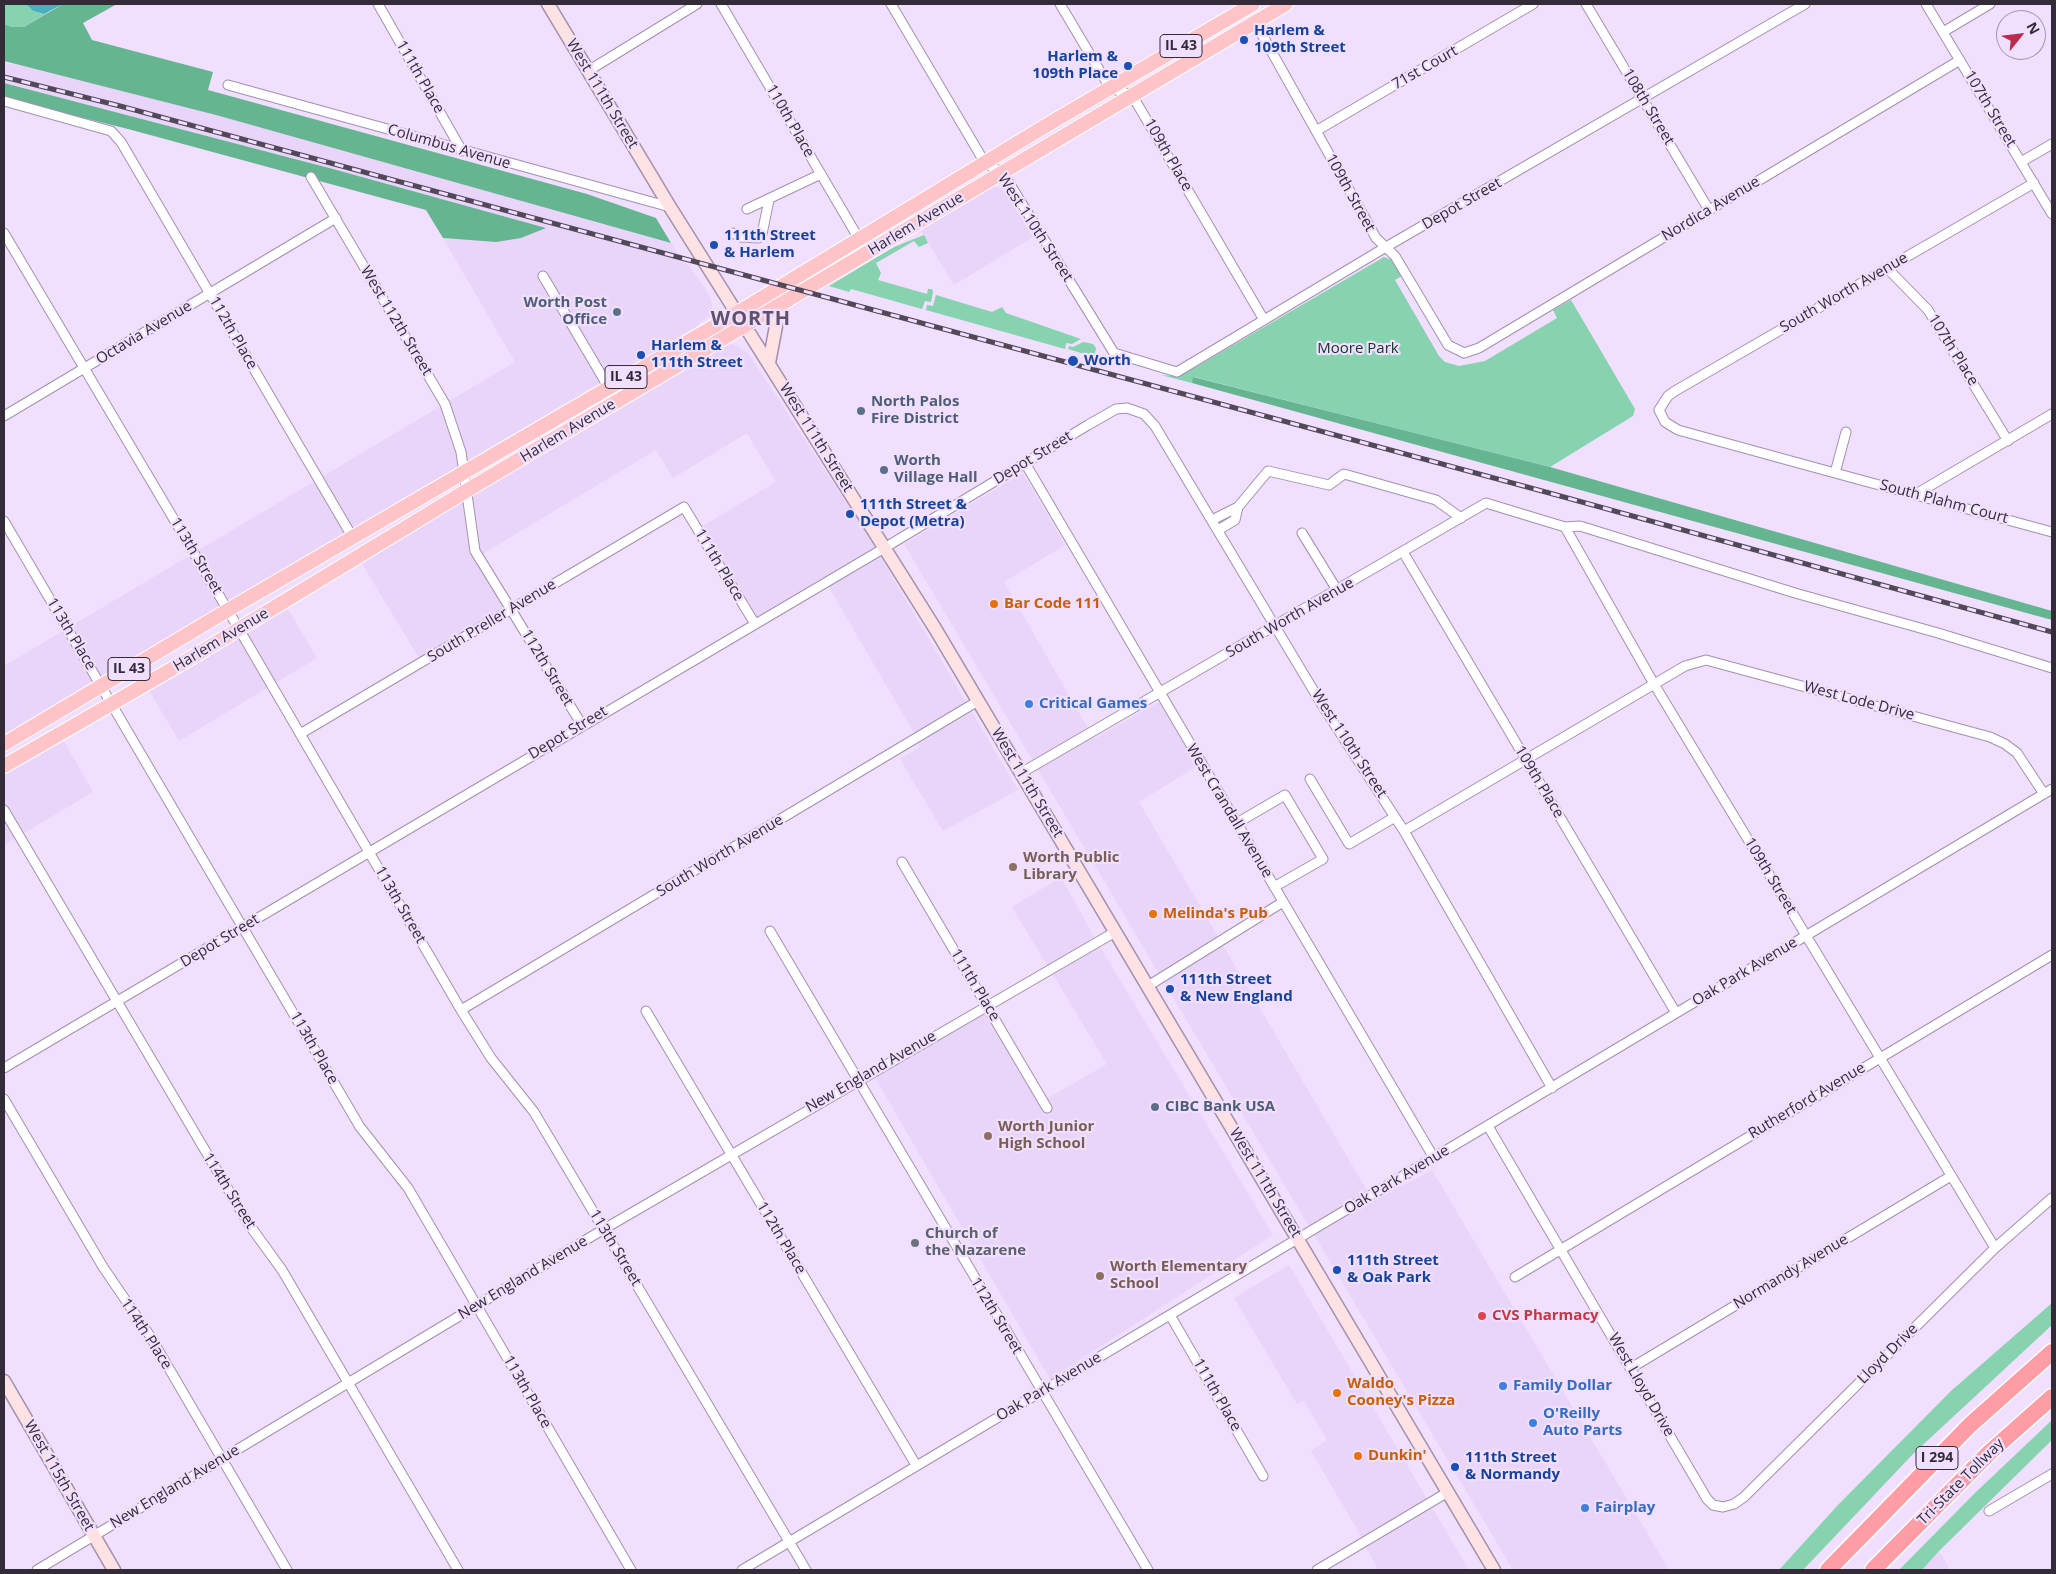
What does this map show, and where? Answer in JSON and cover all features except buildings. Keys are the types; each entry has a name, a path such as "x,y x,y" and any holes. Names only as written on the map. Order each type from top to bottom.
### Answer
{"highway":[{"name":"I 294","path":"1828,1570 1970,1425 2052,1352"},
{"name":"Tri-State Tollway","path":"1873,1570 1990,1452 2052,1397"}],"main road":[{"name":"West 111th Street","path":"548,4 670,207 886,547 1494,1570"},
{"name":"Harlem Avenue","path":"4,744 228,610 737,313 985,162 1253,4"},
{"name":"Harlem Avenue","path":"4,766 239,629 466,491 1286,4"},
{"path":"769,363 780,305"},
{"path":"609,388 617,402"},
{"name":"West 115th Street","path":"4,1381 114,1570"}],"street":[{"name":"111th Place","path":"378,4 462,151"},
{"path":"588,71 697,4"},
{"name":"110th Place","path":"721,4 859,238"},
{"name":"West 110th Street","path":"891,4 985,162 1003,173 1114,353"},
{"path":"1060,4 1110,88 1132,95"},
{"name":"71st Court","path":"1316,131 1533,4"},
{"name":"108th Street","path":"1586,4 1709,210"},
{"name":"Depot Street","path":"1114,353 1177,372 1386,247 1643,100 1805,4"},
{"name":"107th Street","path":"1926,4 2052,214"},
{"path":"1943,32 1990,4"},
{"name":"109th Street","path":"1255,22 1376,238 1395,256 1448,345 1460,352"},
{"name":"Nordica Avenue","path":"1460,352 1479,348 1960,60"},
{"name":"Columbus Avenue","path":"228,85 670,207"},
{"name":"109th Place","path":"1132,95 1264,320"},
{"name":"112th Place","path":"4,100 110,131 121,142 353,538"},
{"path":"2021,162 2052,144"},
{"path":"748,209 821,174"},
{"name":"West 112th Street","path":"312,177 445,404 461,452 464,472"},
{"name":"South Worth Avenue","path":"1659,410 1668,396 1675,391 2034,184"},
{"path":"733,233 741,237 758,238 762,234 769,200"},
{"name":"Octavia Avenue","path":"4,416 336,218"},
{"name":"113th Street","path":"4,233 228,610 461,1010 491,1058 534,1112 806,1570"},
{"name":"107th Place","path":"1887,268 1928,310 2008,441"},
{"path":"543,276 609,388"},
{"name":"Depot Street","path":"4,1068 1116,409 1135,409"},
{"name":"West 110th Street","path":"1135,409 1144,414 1155,426 1324,708 1404,832 1552,1088"},
{"name":"South Plahm Court","path":"1659,410 1665,422 1678,430 2052,532"},
{"path":"1916,494 2052,414"},
{"path":"1835,473 1846,432"},
{"name":"West Crandall Avenue","path":"1025,463 1434,1158"},
{"path":"1212,520 1238,507 1268,471 1329,485 1344,474 1436,500 1461,518"},
{"name":"112th Street","path":"464,472 475,551 582,725"},
{"name":"South Worth Avenue","path":"1022,773 1486,503 1565,527 1580,526 1795,593 1938,633 2052,668"},
{"name":"111th Place","path":"684,507 755,624"},
{"name":"South Preller Avenue","path":"300,734 684,507"},
{"path":"1218,530 1235,520 1238,507"},
{"name":"113th Place","path":"4,521 360,1127 408,1188 631,1570"},
{"name":"109th Street","path":"1565,527 1654,684 1995,1248"},
{"path":"1302,533 1337,590"},
{"name":"109th Place","path":"1403,552 1676,1013"},
{"name":"West Lode Drive","path":"1654,684 1684,666 1706,660 1980,734 2005,744 2017,753 2048,791"},
{"path":"1404,832 1654,684"},
{"name":"South Worth Avenue","path":"461,1010 978,701"},
{"path":"1310,779 1349,844 1395,817"},
{"name":"Oak Park Avenue","path":"742,1570 2048,791"},
{"path":"1237,823 1284,796 1322,859 1274,887"},
{"name":"114th Street","path":"4,810 248,1224 282,1270 458,1570"},
{"name":"111th Place","path":"902,862 1047,1108"},
{"path":"1148,986 1283,902"},
{"name":"112th Street","path":"770,931 1148,1570"},
{"name":"New England Avenue","path":"37,1570 604,1229 857,1080 1115,932"},
{"name":"Rutherford Avenue","path":"1515,1277 2052,955"},
{"name":"112th Place","path":"646,1010 916,1465"},
{"name":"114th Place","path":"4,1099 103,1267 150,1336 287,1570"},
{"name":"West Lloyd Drive","path":"1488,1126 1707,1499 1713,1506 1723,1508"},
{"name":"Normandy Avenue","path":"1631,1368 1951,1176"},
{"name":"Lloyd Drive","path":"1723,1508 1734,1504 1744,1497 1995,1248 2052,1198"},
{"name":"111th Place","path":"1170,1315 1263,1476"},
{"path":"1989,1511 2052,1474"},
{"path":"1317,1570 1448,1492"}],"shaded area":[{"path":"26,4 63,4 44,14 33,11"},
{"path":"63,4 117,4 83,23 92,40 213,72 208,90 587,194 656,218 671,243 216,115 4,61 4,24 12,27 24,27"},
{"path":"4,63 45,70 216,115 671,243 683,262 689,265 708,293 712,304 711,314 693,329 4,738 4,666 515,362 443,238 496,242 545,228 333,169 4,83"},
{"path":"4,83 333,169 546,228 521,238 496,242 443,238 426,210 128,129 4,98"},
{"path":"989,188 1000,188 1006,194 1033,237 954,285 920,229"},
{"path":"730,344 736,345 748,353 865,531 1018,790 943,831 900,759 920,747 917,738 823,577 757,617 703,526 776,482 747,433 673,478 656,450 474,559 505,608 419,658 361,562 313,590"},
{"path":"1193,377 1550,467 2052,611 2052,620 1192,383"},
{"path":"1023,473 1065,545 1004,582 1094,739 1159,702 1197,766 1139,802 1373,1201 1432,1170 1669,1570 1513,1570 904,544"},
{"path":"286,606 317,658 179,741 147,687"},
{"path":"62,738 93,792 4,845 4,773"},
{"path":"1061,877 1093,935 1273,1235 1050,1379 874,1076 991,1008 1045,1100 1107,1064 1012,907"},
{"path":"1289,1265 1469,1570 1378,1570 1357,1529 1311,1451 1327,1440 1304,1401 1297,1404 1234,1298"},
{"path":"1939,1551 1950,1570 1922,1570"}],"green space":[{"path":"4,4 26,4 33,11 43,14 52,10 24,27 12,27 4,24"},
{"path":"924,235 928,243 919,247 914,241 876,263 881,273 878,280 927,294 928,289 932,289 931,302 925,301 922,309 851,289 849,292 829,286 894,247"},
{"name":"Moore Park","path":"1384,257 1392,260 1402,276 1395,280 1439,356 1445,362 1459,366 1485,361 1557,318 1553,310 1571,300 1635,409 1633,416 1550,467 1194,377 1192,383 1161,375 1172,376 1189,371"},
{"path":"936,295 992,312 1002,307 1006,313 1081,339 1072,344 1066,343 1065,349 926,310 927,305 933,306"},
{"path":"1083,342 1093,344 1096,348 1094,357 1068,349 1069,346 1073,347"},
{"path":"2052,1303 2052,1325 1913,1454 1803,1570 1779,1570 1837,1506 1951,1391"},
{"path":"2052,1420 2052,1440 1922,1570 1899,1570 1975,1493"}],"railway":[{"path":"4,77 120,106 1553,494 2052,632"}],"place":[{"name":"Harlem & 109th Street","path":"1244,40"},
{"name":"Harlem & 109th Place","path":"1128,66"},
{"name":"111th Street & Harlem","path":"714,245"},
{"name":"Worth Post Office","path":"617,312"},
{"name":"Harlem & 111th Street","path":"641,355"},
{"name":"Worth","path":"1073,361"},
{"name":"North Palos Fire District","path":"861,411"},
{"name":"Worth Village Hall","path":"884,470"},
{"name":"111th Street & Depot (Metra)","path":"850,514"},
{"name":"Bar Code 111","path":"994,604"},
{"name":"Critical Games","path":"1029,704"},
{"name":"Worth Public Library","path":"1013,867"},
{"name":"Melinda's Pub","path":"1153,914"},
{"name":"111th Street & New England","path":"1170,989"},
{"name":"CIBC Bank USA","path":"1155,1107"},
{"name":"Worth Junior High School","path":"988,1136"},
{"name":"Church of the Nazarene","path":"915,1243"},
{"name":"111th Street & Oak Park","path":"1337,1270"},
{"name":"Worth Elementary School","path":"1100,1276"},
{"name":"CVS Pharmacy","path":"1482,1316"},
{"name":"Family Dollar","path":"1503,1386"},
{"name":"Waldo Cooney's Pizza","path":"1337,1393"},
{"name":"O'Reilly Auto Parts","path":"1533,1423"},
{"name":"Dunkin'","path":"1358,1456"},
{"name":"111th Street & Normandy","path":"1455,1467"},
{"name":"Fairplay","path":"1585,1508"}],"district":[{"name":"WORTH","path":"751,319"}]}
